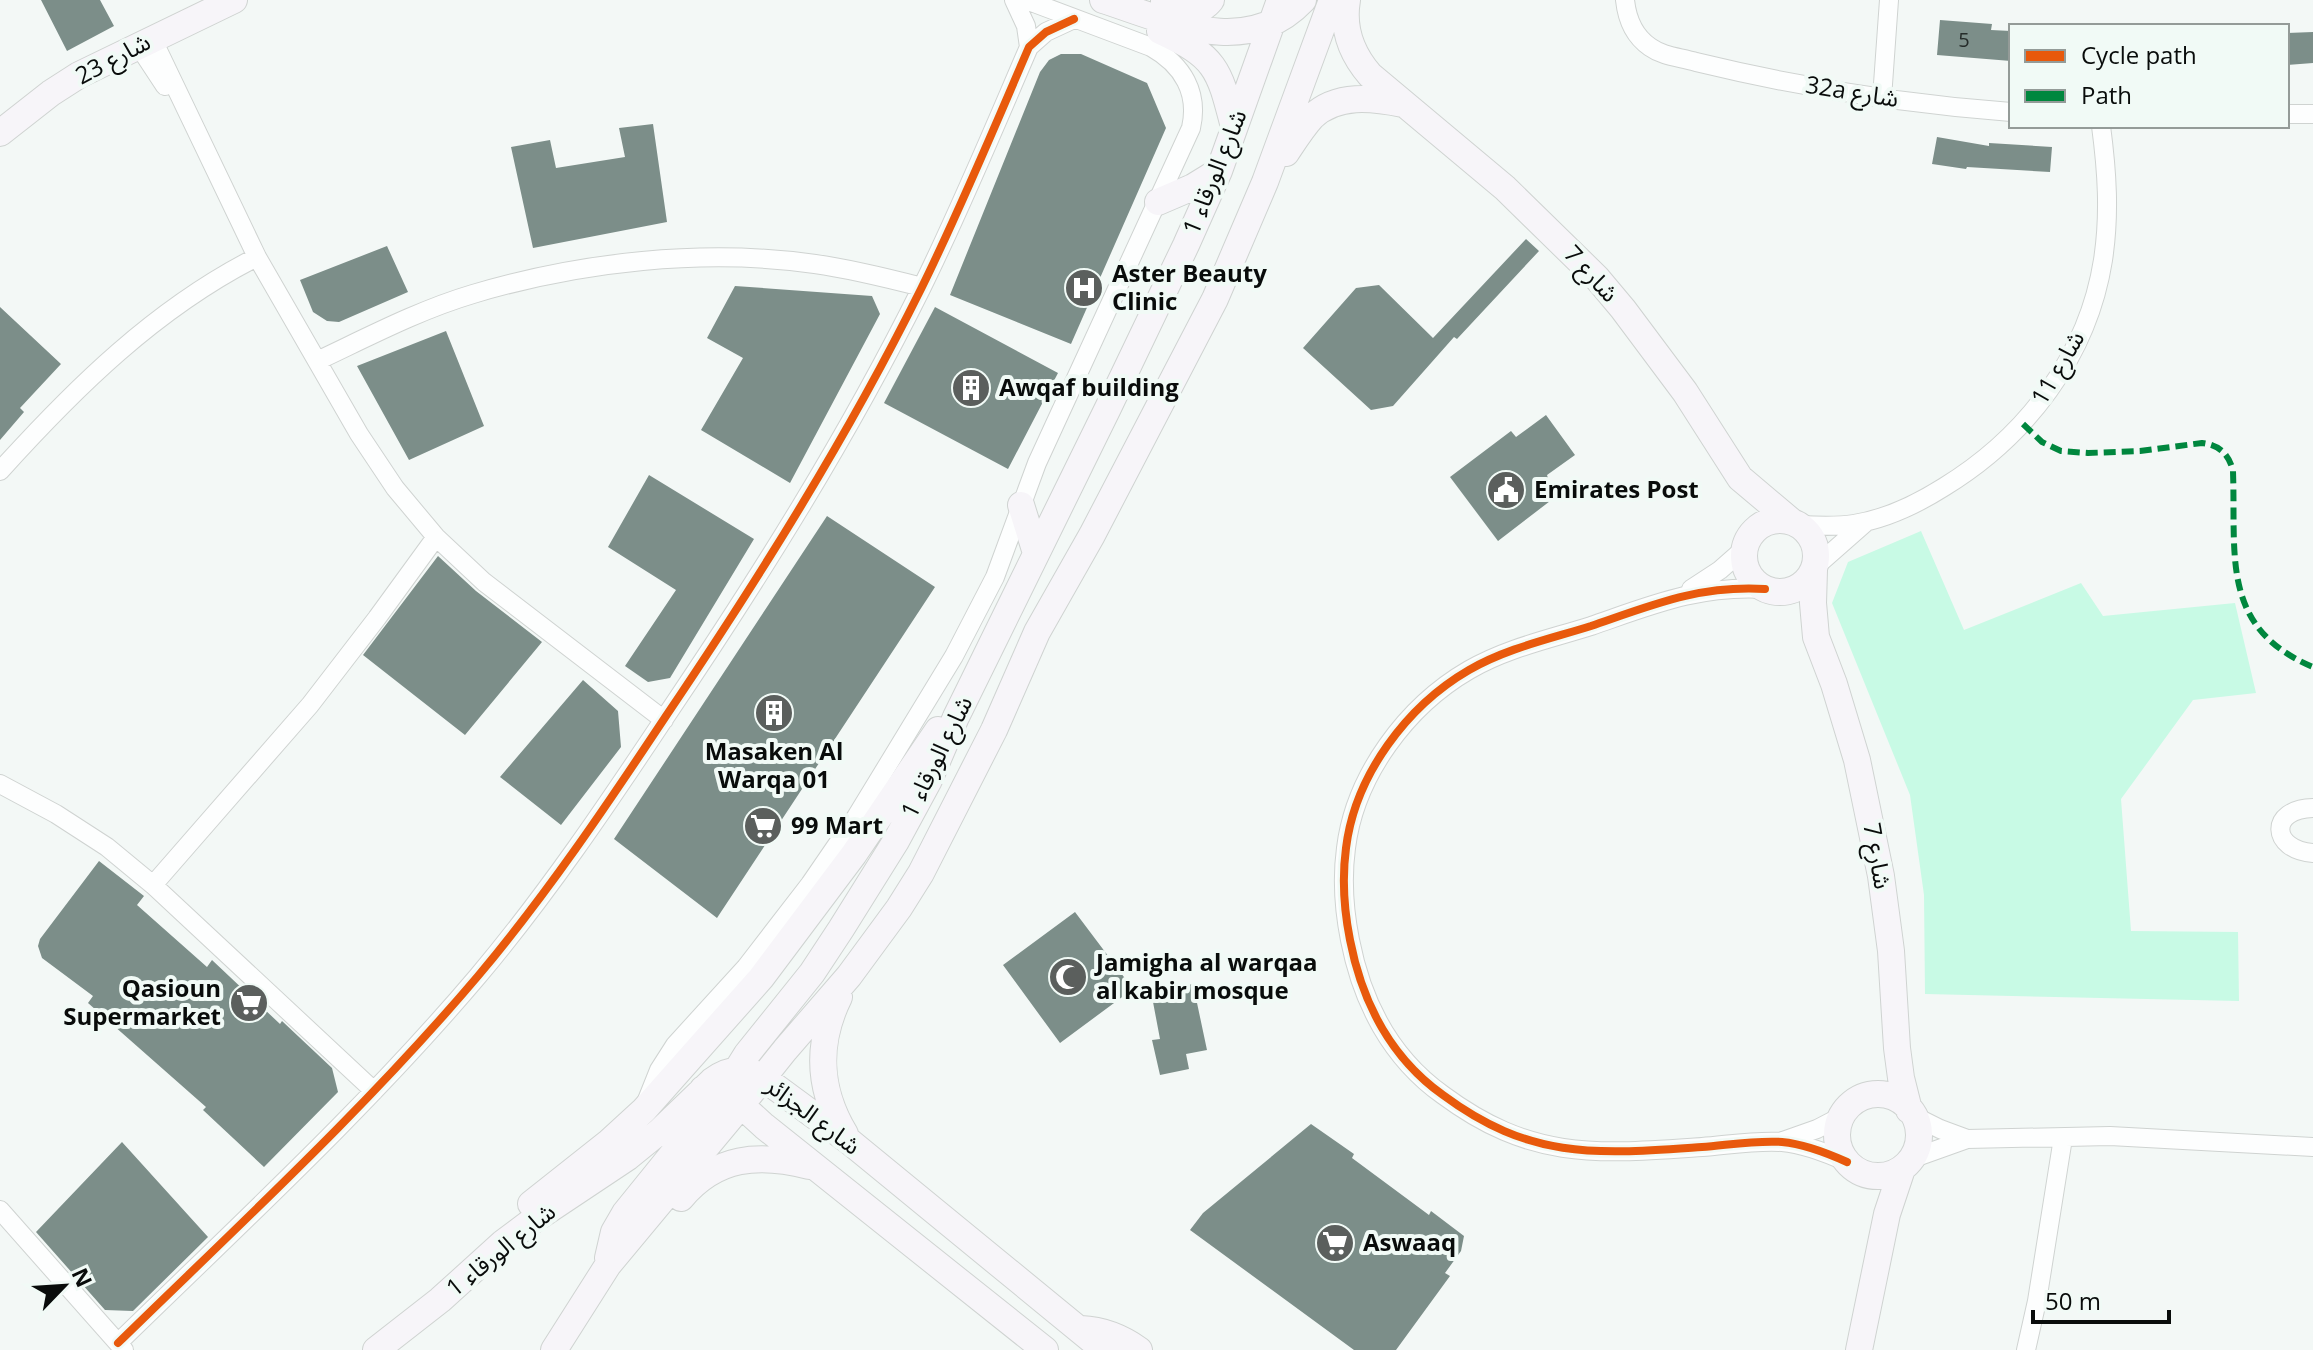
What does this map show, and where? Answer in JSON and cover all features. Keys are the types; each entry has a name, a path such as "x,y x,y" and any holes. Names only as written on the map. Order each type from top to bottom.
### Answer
{"street":[{"name":"شارع 23","path":"0,133 70,81 234,0"},
{"path":"1014,0 1026,26 1029,47"},
{"path":"644,1110 652,1085 667,1056 790,912 856,817 922,711 990,589 1037,463 1191,128 1194,107 1189,85 1177,67 1161,53 1026,0"},
{"path":"1160,0 1196,10 1207,6 1211,0"},
{"path":"1108,2 1206,31 1238,32 1252,31 1276,12 1292,11 1303,0"},
{"name":"شارع الورقاء 1","path":"376,1350 440,1300 503,1243 628,1157 719,1076 750,1073 849,976 899,908 942,835 994,730 1037,632 1092,535 1215,299 1265,182 1332,0"},
{"name":"شارع 7","path":"1347,0 1347,33 1355,55 1370,75 1505,188 1597,278 1685,392 1740,478 1795,523"},
{"path":"1625,0 1632,27 1643,42 1668,56 1695,61"},
{"path":"1633,0 1640,19 1657,40 1695,61"},
{"path":"1882,98 1889,0"},
{"path":"1108,2 1189,45 1207,59 1225,89 1234,128"},
{"name":"شارع الورقاء 1","path":"750,1073 747,1054 812,973 913,811 1219,171 1276,12"},
{"path":"0,1210 121,1346 338,1130 448,1011 524,919 620,787 737,611 807,498 922,287 1029,47 1046,32 1074,19"},
{"path":"145,42 189,116 257,257 377,463 395,488 436,537 484,582 664,720"},
{"name":"32a شارع","path":"1695,61 1752,76 1882,98 2009,112"},
{"path":"1265,182 1305,127 1323,109 1358,98 1403,104"},
{"path":"2289,114 2313,114"},
{"name":"شارع 11","path":"1795,523 1834,526 1868,521 1928,498 1972,471 2015,432 2052,388 2086,320 2103,261 2108,216 2107,170 2101,128"},
{"path":"1158,202 1193,187 1219,171"},
{"path":"0,471 75,391 120,351 197,292 257,257"},
{"path":"317,361 403,321 470,295 533,278 611,265 677,259 747,259 813,264 877,275 922,287"},
{"name":"شارع 7","path":"1740,478 1746,512 1745,547"},
{"path":"1021,505 1036,553"},
{"path":"1678,596 1706,580 1745,547 1755,529 1772,520 1795,523 1812,539 1816,548 1814,568 1803,584 1787,592 1712,590 1678,596 1489,659 1449,684 1413,715 1378,762 1353,816 1346,848 1344,884 1356,967 1384,1033 1404,1060 1441,1094 1503,1131 1547,1146 1595,1152 1781,1142 1814,1149 1876,1176 1885,1176 1967,1139"},
{"name":"شارع 11","path":"1814,568 1868,521"},
{"path":"153,885 310,705 436,537"},
{"path":"1745,547 1744,558 1750,577 1767,590"},
{"name":"شارع 7","path":"1814,568 1816,637 1846,721 1874,837 1891,951 1901,1078 1912,1113"},
{"name":"شارع 7","path":"1767,590 1794,612 1816,637"},
{"path":"400,1329 453,1273 644,1110 761,978 819,904 981,667"},
{"path":"0,784 56,814 107,847 153,885 374,1091"},
{"path":"2313,808 2290,812 2279,827 2281,838 2287,846 2313,853"},
{"path":"849,976 830,1016 823,1053 829,1098 849,1141"},
{"name":"شارع 7","path":"1865,1096 1881,1074 1896,1035"},
{"name":"شارع الجزائر","path":"1045,1350 741,1105 735,1088 750,1073 849,1141 1104,1350"},
{"path":"608,1265 610,1243 619,1222 714,1103 711,1092 703,1089"},
{"path":"1883,1230 1873,1200 1838,1145 1838,1125 1842,1116 1852,1104 1865,1096 1884,1095 1902,1103 1912,1113 1940,1129 1967,1139 2126,1136 2313,1147"},
{"path":"554,1350 608,1265 741,1105"},
{"path":"1859,1350 1891,1198 1906,1164 1916,1151 1919,1134 1912,1113"},
{"path":"1781,1142 1842,1116"},
{"path":"2026,1350 2037,1301 2063,1138"},
{"path":"608,1265 660,1223 694,1184 718,1169 757,1158 788,1161 818,1169"},
{"path":"1078,1329 1104,1332 1139,1350"}],"green space":[{"path":"1921,531 1964,630 2081,583 2103,616 2235,603 2256,693 2193,700 2121,799 2131,931 2238,932 2239,1001 1925,994 1924,895 1910,795 1832,603 1848,562"}],"building":[{"path":"41,0 100,0 114,26 67,51"},
{"path":"1940,20 1992,24 1991,30 2009,31 2009,61 1937,55"},
{"path":"2313,32 2313,63 2289,65 2289,33"},
{"path":"1061,54 1081,54 1147,83 1166,128 1071,344 950,295 1040,72 1049,60"},
{"path":"653,124 667,222 533,248 511,147 550,140 556,168 625,157 619,128"},
{"path":"1937,137 1989,146 1989,143 2052,147 2050,172 1966,169 1932,164"},
{"path":"1526,239 1539,251 1457,339 1454,337 1393,406 1371,410 1303,348 1356,288 1379,285 1433,338"},
{"path":"387,246 408,292 339,322 327,321 313,312 300,280"},
{"path":"735,286 872,296 880,314 790,483 701,430 743,358 707,338"},
{"path":"0,307 61,364 20,408 24,412 0,440"},
{"name":"Awqaf building","path":"935,307 1058,373 1008,469 884,403"},
{"path":"446,331 484,426 409,460 357,366"},
{"name":"Emirates Post","path":"1546,415 1575,455 1547,475 1554,498 1498,541 1450,477 1511,431 1516,437"},
{"path":"649,475 754,539 670,678 648,682 625,666 676,590 608,547"},
{"name":"Masaken Al Warqa 01","path":"827,516 935,587 717,918 614,839"},
{"path":"438,556 476,591 542,642 465,735 363,655"},
{"path":"583,680 618,711 621,747 561,825 500,777"},
{"path":"99,861 144,896 137,905 207,967 212,960 332,1068 338,1092 264,1167 203,1110 206,1107 88,1003 93,996 42,958 38,946 40,939"},
{"name":"Jamigha al warqaa al kabir mosque","path":"1075,912 1133,989 1060,1043 1003,965"},
{"path":"1193,984 1207,1050 1186,1054 1189,1069 1160,1075 1152,1040 1160,1039 1153,1002 1171,999 1169,989"},
{"name":"Aswaaq","path":"1311,1124 1354,1154 1352,1158 1429,1215 1431,1211 1464,1236 1461,1251 1445,1273 1450,1276 1396,1350 1354,1350 1190,1230 1203,1213"},
{"path":"122,1142 208,1237 133,1311 105,1310 36,1232"}],"marked path":[{"path":"2023,424 2042,442 2061,451 2140,451 2202,443 2222,451 2233,471 2235,560 2239,586 2248,610 2262,632 2283,651 2313,667"}],"cycle path":[{"path":"118,1343 392,1072 478,976 576,849 735,612 801,507 863,399 935,259 1029,47 1046,32 1074,19"},
{"path":"1765,589 1719,590 1655,604 1498,656 1446,685 1405,723 1388,745 1360,794 1346,848 1346,917 1362,985 1394,1046 1408,1064 1443,1095 1506,1132 1537,1142 1598,1151 1782,1142 1824,1152 1847,1162"}],"place":[{"name":"Aster Beauty Clinic","path":"1084,288"},
{"name":"Awqaf building","path":"971,388"},
{"name":"Emirates Post","path":"1506,490"},
{"name":"Masaken Al Warqa 01","path":"774,713"},
{"name":"99 Mart","path":"763,826"},
{"name":"Jamigha al warqaa al kabir mosque","path":"1068,977"},
{"name":"Qasioun Supermarket","path":"249,1003"},
{"name":"Aswaaq","path":"1335,1243"}]}
